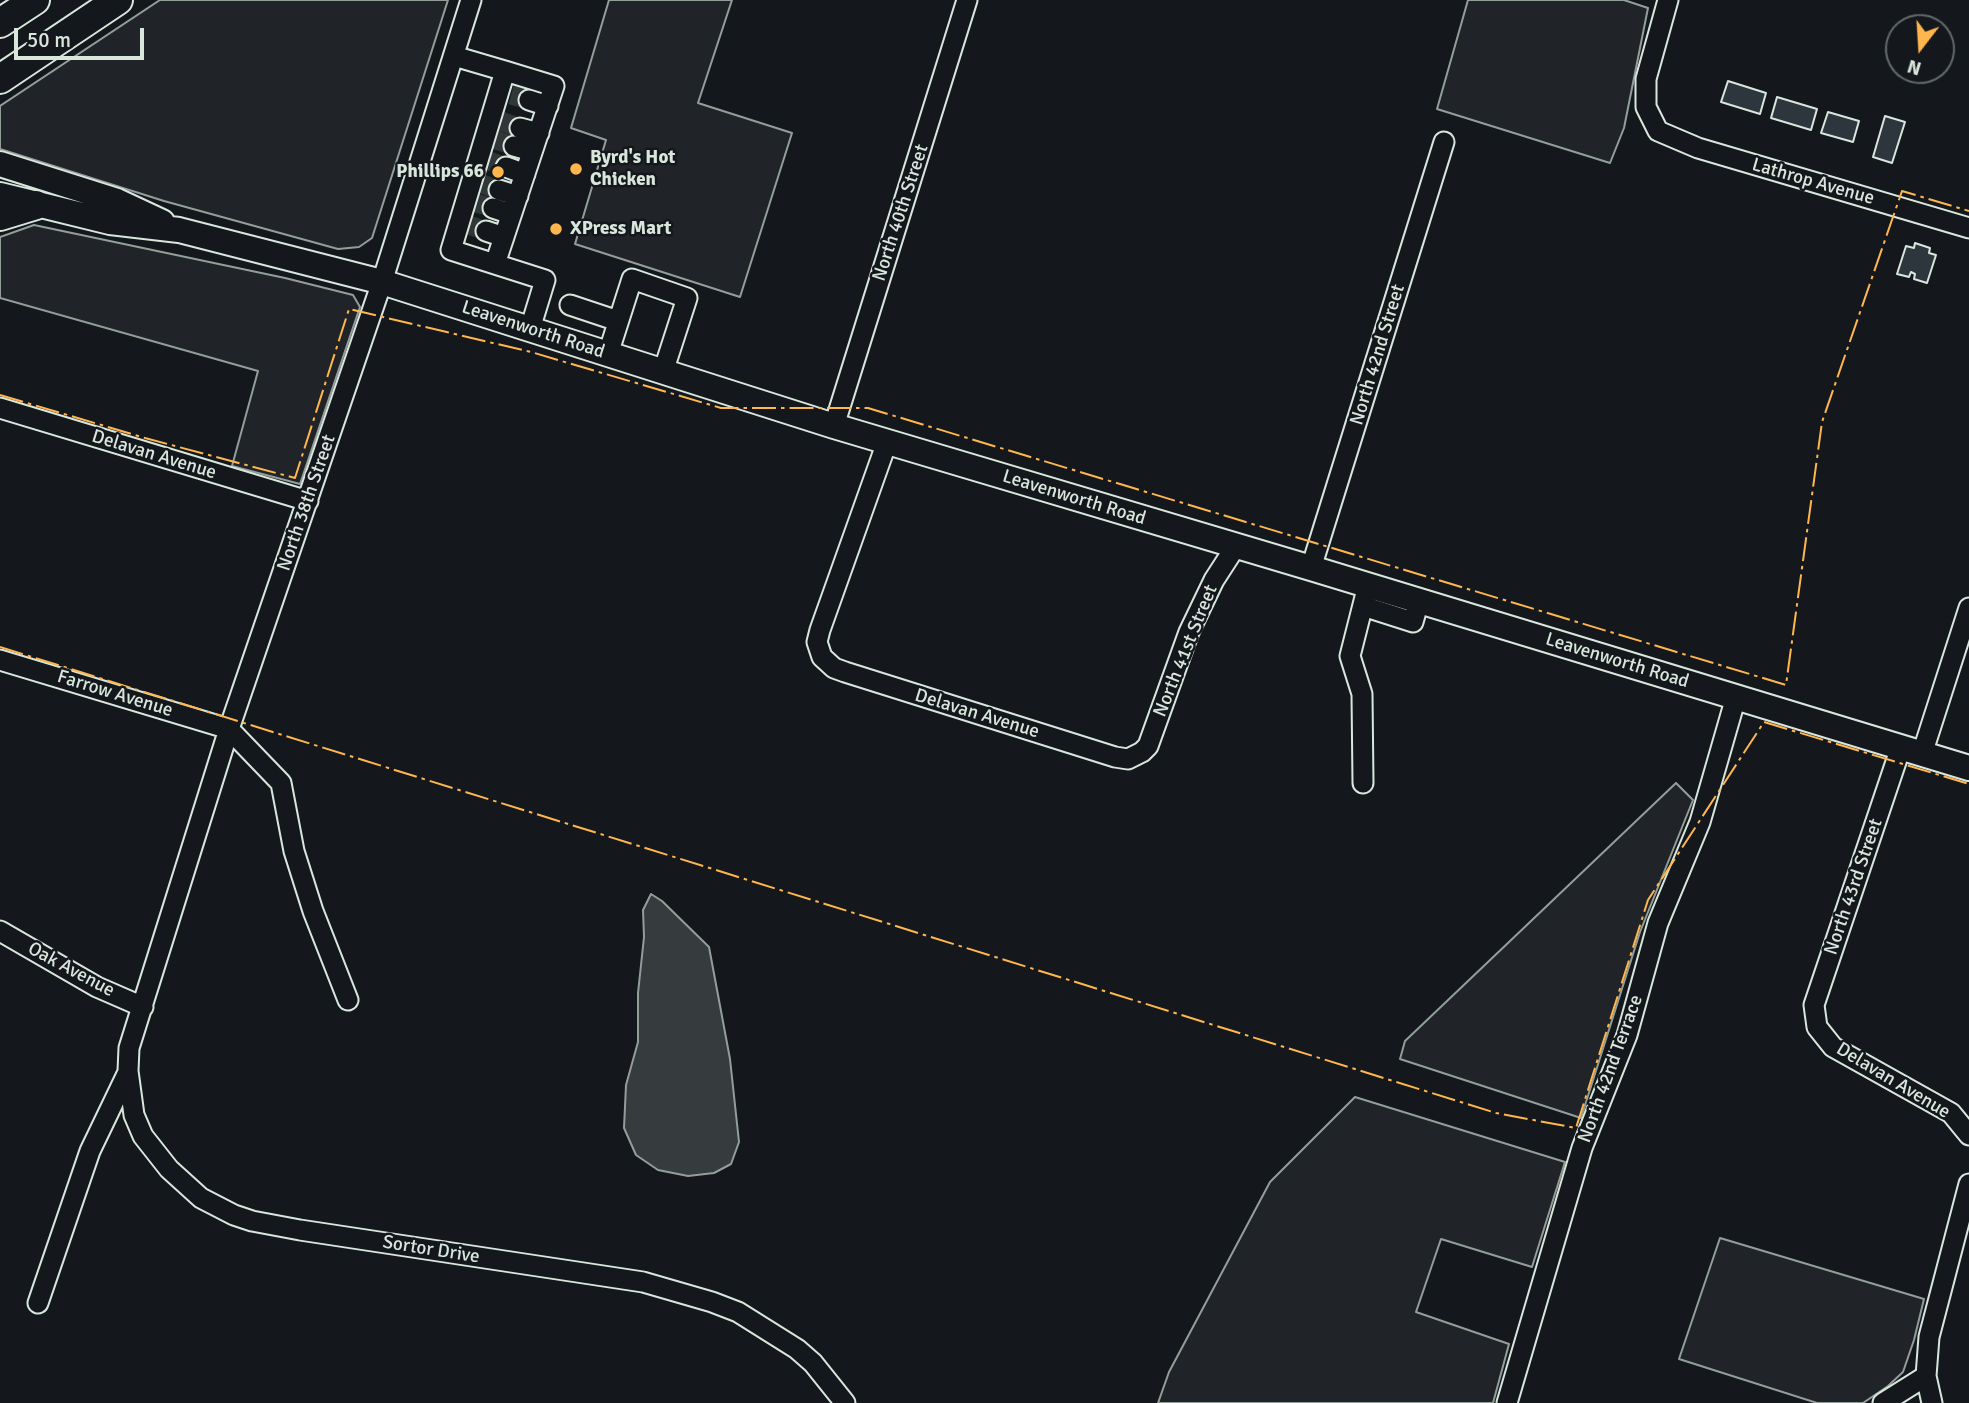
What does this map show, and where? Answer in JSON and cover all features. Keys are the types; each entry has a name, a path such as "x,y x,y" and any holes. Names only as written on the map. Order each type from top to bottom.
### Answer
{"highway":[{"path":"0,23 35,0"},
{"path":"0,79 118,0"},
{"path":"0,216 36,205"}],"main road":[{"name":"Leavenworth Road","path":"0,164 117,201 179,230"},
{"name":"Leavenworth Road","path":"0,195 110,222 179,230 382,282 834,426 1311,568 1365,596 1419,601 1969,768"}],"street":[{"name":"North 38th Street","path":"143,1007 229,729 382,282 471,0"},
{"name":"North 40th Street","path":"834,426 967,0"},
{"name":"Lathrop Avenue","path":"1668,0 1646,79 1646,107 1658,131 1698,148 1969,228"},
{"path":"454,56 554,86 522,98"},
{"path":"505,71 522,98"},
{"path":"522,98 510,134 491,162 489,197 479,229 450,250 545,280 530,329"},
{"path":"522,98 510,134 525,174"},
{"name":"North 42nd Street","path":"1311,568 1444,142"},
{"path":"491,162 525,174"},
{"path":"495,264 479,229 489,197 525,174"},
{"path":"608,354 632,279 687,298 663,372"},
{"path":"570,304 618,321"},
{"name":"Delavan Avenue","path":"0,408 308,501"},
{"name":"Delavan Avenue","path":"887,442 820,630 817,642 822,657 834,668 845,672 1115,757 1128,759 1137,755"},
{"name":"North 41st Street","path":"1137,755 1148,746 1189,632 1214,580 1236,546"},
{"path":"1363,783 1362,694 1350,656 1365,596"},
{"name":"North 43rd Street","path":"1817,1027 1814,1005 1969,608"},
{"name":"Farrow Avenue","path":"0,660 229,729"},
{"name":"North 42nd Terrace","path":"1507,1403 1582,1148 1627,1035 1658,923 1700,822 1736,697"},
{"path":"229,729 281,783 294,851 313,911 348,1000"},
{"name":"Oak Avenue","path":"0,931 76,976 143,1007"},
{"name":"Sortor Drive","path":"143,1007 129,1048 128,1071 134,1115 142,1136 169,1169 201,1198 252,1221 643,1282 712,1302 737,1312 797,1349 813,1363 845,1403"},
{"name":"Delavan Avenue","path":"1817,1027 1833,1047 1951,1113 1969,1134"},
{"path":"38,1303 90,1151 128,1071"},
{"path":"1932,1403 1926,1376 1929,1337 1969,1184"},
{"path":"1883,1403 1926,1376"}],"shaded area":[{"path":"160,0 448,0 372,238 359,247 338,249 164,201 0,149 0,106"},
{"path":"609,0 732,0 698,103 792,133 740,297 575,244 606,140 571,128"},
{"path":"1468,0 1624,0 1648,8 1624,128 1610,163 1437,109"},
{"path":"34,225 353,295 360,307 300,484 232,466 258,371 0,298 0,237"},
{"path":"1676,783 1693,800 1640,932 1581,1118 1400,1059 1405,1041"},
{"path":"651,894 662,901 709,947 730,1059 739,1142 731,1164 714,1173 688,1176 658,1170 636,1155 624,1128 626,1085 638,1042 643,910"},
{"path":"1355,1097 1565,1162 1532,1267 1441,1239 1416,1312 1509,1344 1493,1403 1158,1403 1169,1372 1270,1182"},
{"path":"1720,1238 1924,1299 1903,1372 1863,1403 1817,1403 1679,1359"}],"building":[{"path":"1728,81 1766,93 1760,114 1721,102"},
{"path":"1777,97 1817,109 1811,130 1771,118"},
{"path":"1828,112 1859,121 1853,142 1821,133"},
{"path":"1885,116 1905,122 1892,163 1873,157"},
{"path":"1915,243 1930,248 1929,253 1936,255 1927,283 1914,279 1915,274 1911,272 1909,277 1897,274 1906,246 1914,248"}],"tunnel":[{"path":"511,95 529,100"},
{"path":"501,121 520,128"},
{"path":"496,140 514,146"},
{"path":"489,161 506,167"},
{"path":"482,184 499,190"},
{"path":"476,203 493,208"},
{"path":"469,225 486,231"}],"power":[{"path":"0,395 145,438 295,478 349,309 531,352 721,408 868,408 1786,685 1822,422 1902,191 1969,211"},
{"path":"0,647 1496,1113 1576,1128 1648,900 1764,722 1969,784"}],"place":[{"name":"Byrd's Hot Chicken","path":"576,169"},
{"name":"Phillips 66","path":"498,172"},
{"name":"XPress Mart","path":"556,229"}]}
